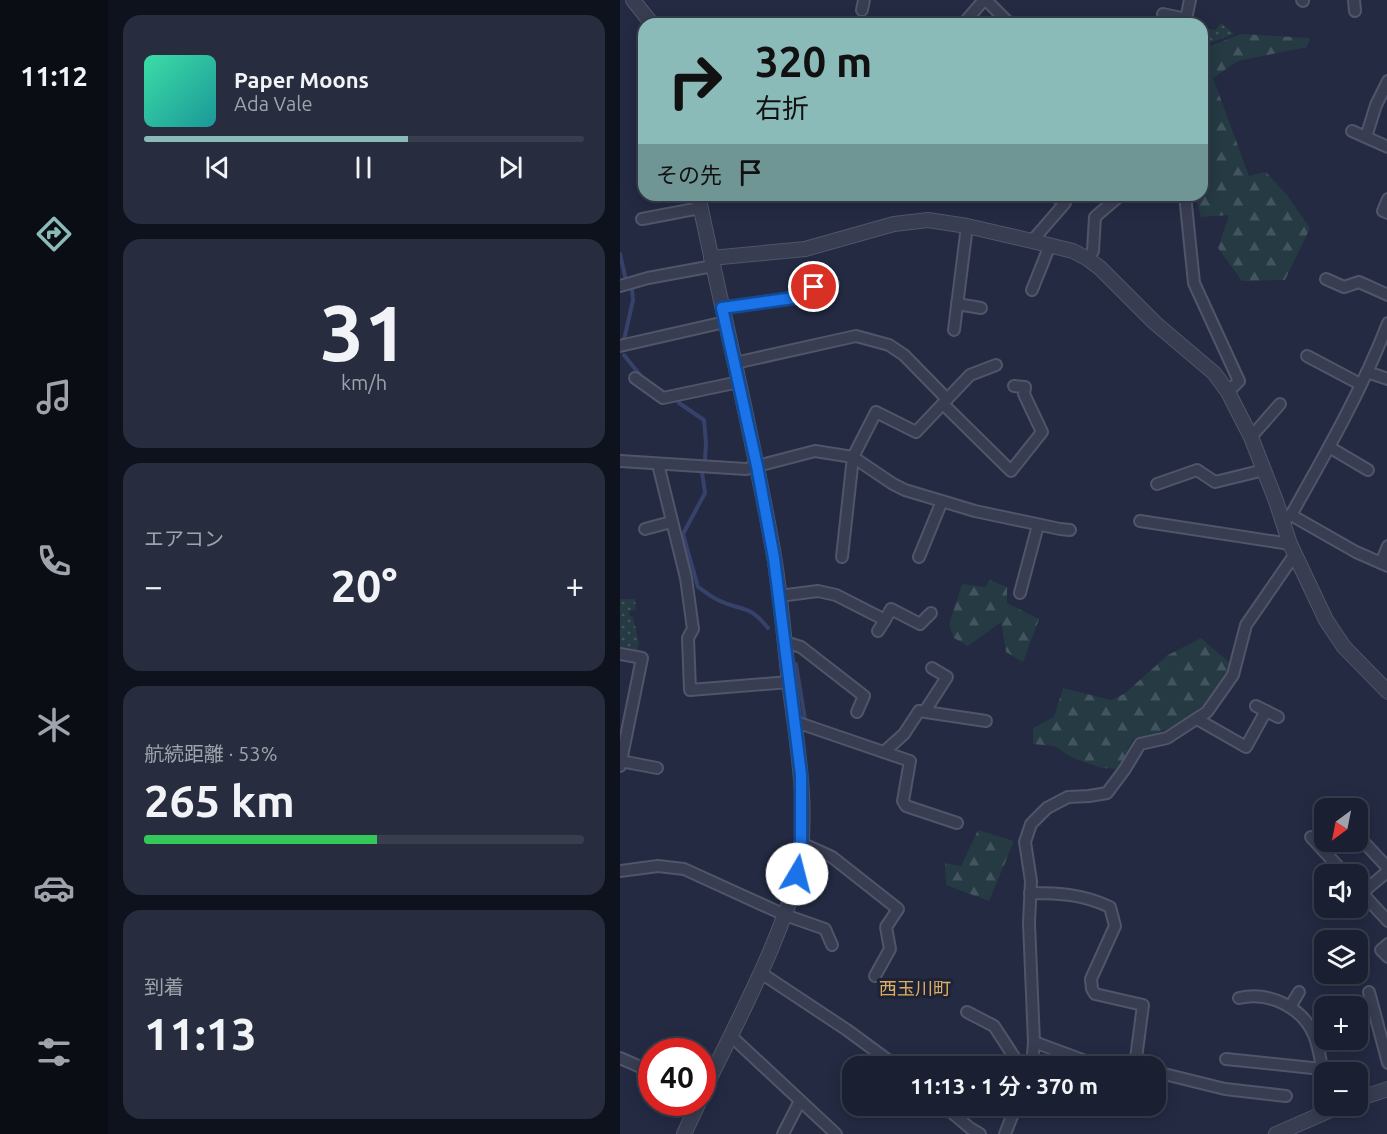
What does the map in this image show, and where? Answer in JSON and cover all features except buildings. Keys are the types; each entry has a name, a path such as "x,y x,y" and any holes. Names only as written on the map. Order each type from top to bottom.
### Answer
{"street":[{"path":"633,0 647,18"},
{"path":"968,18 985,0 1004,18"},
{"path":"1186,18 1190,0"},
{"path":"1163,14 1181,18"},
{"path":"1366,137 1376,105 1388,81"},
{"path":"1352,131 1388,147"},
{"path":"1388,199 1383,211 1388,213"},
{"path":"1032,241 1065,203 1062,201"},
{"path":"1088,259 1093,251 1095,217 1114,201"},
{"path":"1186,201 1194,283 1239,381 1228,392"},
{"path":"642,219 699,202 757,466 774,558 801,775 801,843 796,880 785,915 761,973 716,1066"},
{"path":"620,286 712,262 805,249 894,224 928,220 967,226 1073,251 1100,267 1155,323 1214,373 1228,392 1287,518 1292,549 1334,633 1388,692"},
{"path":"954,330 967,226"},
{"path":"1032,290 1050,246"},
{"path":"1326,279 1344,287 1359,282 1388,295"},
{"path":"620,346 723,315 808,296 814,287 833,284"},
{"path":"957,304 980,308"},
{"path":"1287,518 1329,447 1384,340 1388,323"},
{"path":"735,363 856,336 888,345 904,355 1011,471 1042,432 1024,394 1023,387"},
{"path":"1307,356 1360,384"},
{"path":"842,557 852,457 876,412 916,432 970,375 996,365"},
{"path":"1367,372 1388,379"},
{"path":"635,378 662,398 739,382"},
{"path":"1251,437 1280,404"},
{"path":"1329,447 1368,470"},
{"path":"620,461 746,469 815,451 852,457 893,484 942,501 975,511 1070,530"},
{"path":"658,464 686,578 693,629 688,638 690,690 790,682"},
{"path":"1157,484 1197,470 1215,482 1264,470"},
{"path":"919,557 942,501"},
{"path":"1287,518 1384,564 1388,546"},
{"path":"1140,521 1292,549"},
{"path":"645,529 671,522"},
{"path":"1020,593 1038,525"},
{"path":"1033,1056 1029,923 1031,881 1025,842 1031,824 1047,808 1068,797 1107,793 1140,744 1167,738 1206,712 1233,675 1247,625 1292,549"},
{"path":"779,596 818,591 836,595 885,620"},
{"path":"878,631 891,609 920,624 931,614"},
{"path":"785,642 801,647 864,696 857,712"},
{"path":"620,654 642,658 621,764 657,768"},
{"path":"925,711 947,677 932,668"},
{"path":"1197,719 1246,747 1261,708 1278,717"},
{"path":"884,752 904,734 919,711 986,721"},
{"path":"796,722 910,761 903,801 906,806 957,823"},
{"path":"1311,837 1336,864"},
{"path":"801,843 832,857 898,909 886,927 890,949 875,976"},
{"path":"1368,847 1388,869 1368,885"},
{"path":"620,871 658,867 684,869 785,915 825,929 832,945"},
{"path":"1030,893 1059,893 1090,897 1110,907 1115,926 1091,979 1092,989 1095,994 1143,1005 1136,1056"},
{"path":"1368,900 1388,921"},
{"path":"1388,944 1381,950 1388,957"},
{"path":"761,973 882,1056"},
{"path":"1289,1006 1299,992"},
{"path":"1369,992 1388,1063"},
{"path":"1239,998 1246,996 1267,998 1289,1006 1301,1015 1315,1036 1320,1062"},
{"path":"967,1012 994,1026 1014,1056"},
{"path":"731,1036 836,1134"},
{"path":"1034,1042 1072,1056"},
{"path":"620,1058 638,1066"},
{"path":"1226,1059 1314,1069"},
{"path":"1166,1074 1225,1089 1286,1096"},
{"path":"1368,1096 1388,1089"},
{"path":"783,1134 800,1101"},
{"path":"684,1134 692,1116"},
{"path":"957,1116 980,1134"},
{"path":"1005,1134 1012,1116"},
{"path":"1276,1134 1314,1116"}],"green space":[{"path":"1221,23 1234,34 1208,44 1208,29 1215,30"},
{"path":"1241,34 1310,38 1307,47 1238,61 1213,78 1249,176 1266,172 1287,195 1310,228 1285,280 1242,281 1218,248 1229,215 1201,217 1197,201 1208,201 1208,47"},
{"path":"990,580 1007,587 1007,603 1039,619 1023,662 1006,652 1001,622 968,646 954,638 949,625 962,584 985,587"},
{"path":"620,599 635,599 636,610 629,611 630,616 633,617 639,643 637,651 620,648"},
{"path":"1201,638 1230,663 1215,692 1204,704 1179,723 1165,730 1133,739 1119,769 1102,768 1073,758 1054,746 1033,744 1033,728 1054,717 1063,688 1111,700 1124,694 1168,655"},
{"path":"978,830 1014,841 989,901 946,885 945,863 961,866"}],"waterway":[{"path":"620,254 625,276"},
{"path":"624,340 633,300 632,289"},
{"path":"624,355 644,380"},
{"path":"679,403 704,420 705,459"},
{"path":"702,472 705,493 683,534 698,587 726,604 750,611 768,628"},
{"path":"796,664 805,719"}],"district":[{"name":"西玉川町","path":"915,988"}],"route":[{"path":"797,874 802,815 796,722 774,558 757,466 722,308 808,296 814,287"}]}
